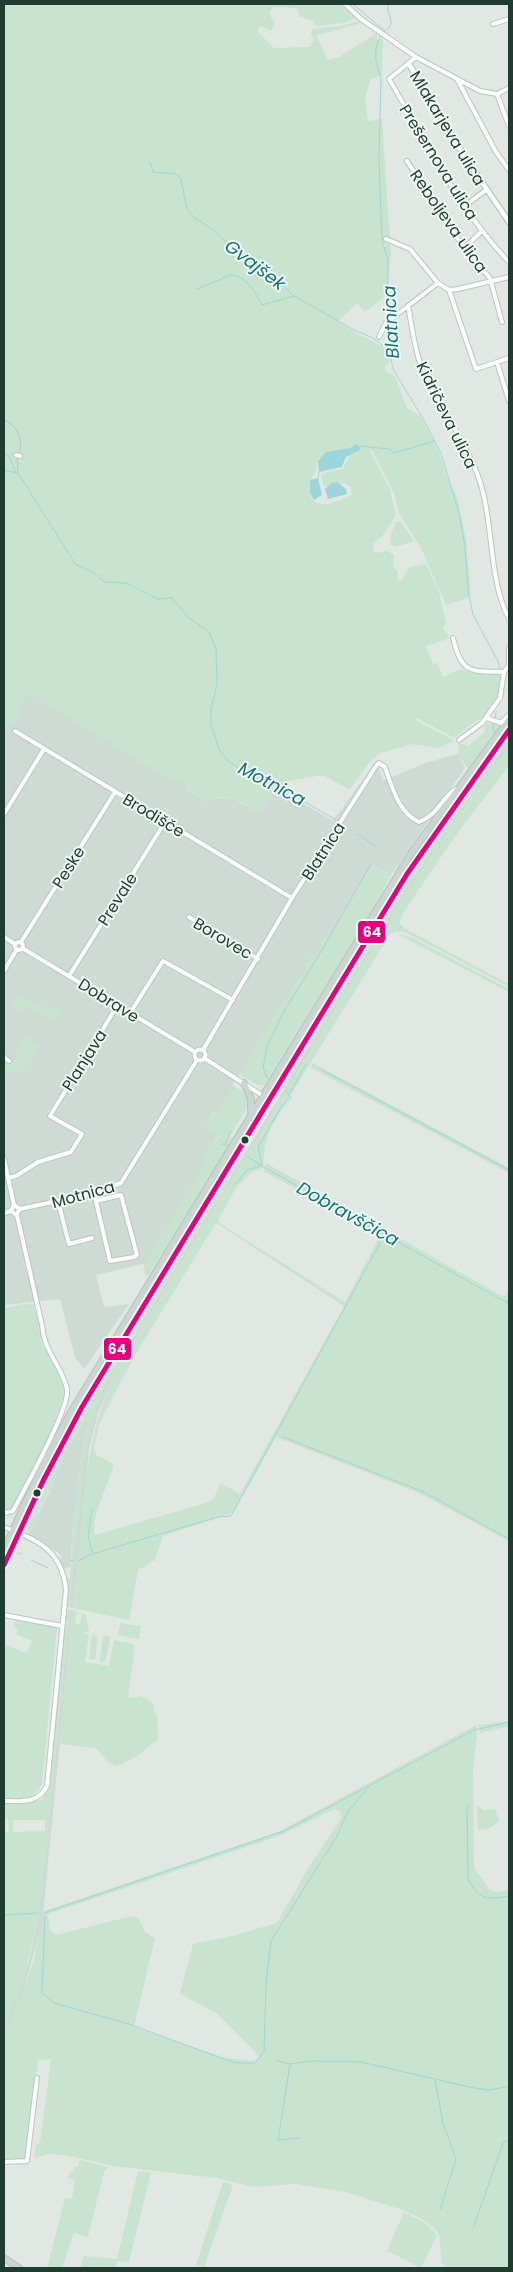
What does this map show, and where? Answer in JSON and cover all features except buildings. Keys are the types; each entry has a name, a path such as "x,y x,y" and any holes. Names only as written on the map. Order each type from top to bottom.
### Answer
{"main road":[{"path":"4,1565 15,1532 56,1440 89,1382 394,880 458,788 509,720"},
{"path":"4,1550 63,1442 407,874 451,809 509,730"},
{"path":"244,1084 251,1099 251,1115"},
{"path":"4,2258 17,2268"}],"street":[{"name":"Mlakarjeva ulica","path":"345,4 384,36 416,57 409,64 486,190 509,222"},
{"path":"493,24 509,19"},
{"path":"416,57 485,94 497,94 509,88"},
{"name":"Prešernova ulica","path":"409,64 389,79 439,165 482,231 509,262"},
{"path":"457,79 496,152 509,170"},
{"path":"497,94 509,126"},
{"name":"Reboljeva ulica","path":"407,162 464,248 491,282"},
{"path":"466,205 486,190"},
{"path":"464,248 482,231"},
{"path":"386,239 410,249 438,283 449,290 476,369 509,358"},
{"path":"449,290 509,277"},
{"path":"491,282 502,322"},
{"path":"379,337 388,322 438,283"},
{"name":"Kidričeva ulica","path":"408,306 422,366 462,438 483,492 491,530 499,596 509,619"},
{"path":"498,362 509,401"},
{"path":"453,638 458,659 463,665 473,670 504,672"},
{"path":"459,740 489,719 500,698 504,672 509,665 509,648"},
{"path":"489,719 497,723 504,721 509,715"},
{"name":"Brodišče","path":"15,731 292,898"},
{"path":"4,814 44,749"},
{"name":"Blatnica","path":"203,1050 292,898 379,763 385,767 401,807 408,815 419,822 434,814 449,795 458,788"},
{"name":"Peske","path":"21,942 115,792"},
{"name":"Prevale","path":"69,976 165,822"},
{"name":"Borovec","path":"189,917 258,959"},
{"path":"4,937 15,944 17,950"},
{"path":"4,970 17,950 22,948 21,942 15,944"},
{"name":"Dobrave","path":"22,948 195,1052"},
{"path":"130,1013 163,961 233,1000"},
{"name":"Planjava","path":"8,1178 16,1176 38,1162 70,1152 82,1134 50,1116 117,1006"},
{"path":"204,1058 203,1050 195,1052 197,1060 204,1058 269,1099"},
{"path":"4,1058 10,1061"},
{"name":"Motnica","path":"20,1209 94,1193 121,1183 197,1060"},
{"path":"4,1159 14,1205 11,1211"},
{"path":"94,1193 110,1261 134,1258 137,1255 121,1195 96,1200"},
{"path":"58,1201 69,1244 92,1238"},
{"path":"4,1513 13,1512 56,1424 68,1392 59,1370 43,1342 42,1325 17,1214 20,1209 14,1205"},
{"path":"4,1213 11,1211 17,1214"},
{"path":"4,1527 47,1549 56,1556 62,1571 66,1590 46,1786 38,1798 29,1801 4,1801"},
{"path":"4,1615 62,1626"},
{"path":"4,2162 27,2161 37,2078"}],"shaded area":[{"path":"29,693 158,772 172,779 174,777 187,786 185,789 208,802 212,799 231,797 260,814 277,788 333,821 376,761 383,781 425,763 458,754 465,768 391,875 372,865 283,1013 232,1085 234,1087 218,1114 214,1112 206,1126 219,1135 202,1160 206,1163 146,1263 96,1275 104,1307 129,1304 84,1369 75,1357 60,1299 4,1305 4,724 10,726 15,723 18,710"},
{"path":"509,742 509,746 440,842 387,925 114,1375 98,1413 89,1449 73,1608 69,1607 85,1451 96,1404 110,1375 409,884"},
{"path":"84,1421 89,1422 82,1449 74,1511 70,1567 64,1569 60,1560 62,1556 29,1532 48,1495 60,1465"},
{"path":"70,1610 73,1610 42,1924 23,1992 4,2037 4,2029 29,1961 39,1915"}],"green space":[{"path":"4,4 343,4 357,18 344,23 315,26 314,22 300,16 296,8 273,7 270,12 271,18 275,22 271,31 261,26 258,32 274,48 310,47 314,39 311,34 312,29 342,26 362,20 364,22 316,36 328,60 339,57 377,33 377,40 383,38 382,75 371,79 365,97 368,121 382,119 391,255 387,290 386,295 365,312 357,303 338,321 350,330 390,352 390,362 385,366 385,371 395,376 407,408 420,416 439,452 450,485 457,496 466,540 471,593 468,598 446,605 422,550 399,513 394,493 372,450 370,451 389,487 396,515 384,534 374,543 373,551 379,553 386,550 394,555 393,567 398,571 398,580 402,580 410,567 426,564 439,592 446,623 443,628 450,638 426,646 433,664 437,663 443,677 461,669 473,673 499,674 501,682 498,699 488,713 455,738 416,718 415,720 455,741 437,748 413,744 380,753 370,761 350,790 323,775 288,781 277,788 260,814 241,802 228,797 215,798 209,802 185,788 187,786 174,777 172,779 158,772 29,693 18,710 15,723 10,726 4,724","holes":["348,452 349,457 343,469 321,475 324,487 344,483 351,487 351,495 336,502 326,504 321,504 311,499 310,480 315,473 319,458"]},
{"path":"400,521 414,541 395,547 390,544 391,534 396,522"},
{"path":"487,723 502,725 468,769 458,754 459,743 468,746 484,733 485,728 483,726"},
{"path":"509,734 509,742 421,866 285,1087 279,1091 301,1059 304,1047 412,871"},
{"path":"509,746 509,766 461,828 403,913 399,923 404,928 509,984 509,987 405,932 398,931 390,934 271,1127 265,1145 263,1168 251,1173 238,1185 218,1220 219,1223 345,1302 376,1244 379,1234 263,1171 266,1163 502,1296 506,1295 509,1286 509,1541 419,1493 276,1437 233,1513 163,1536 155,1560 138,1570 129,1620 73,1608 84,1489 89,1460 103,1403 114,1375 387,925 440,842","holes":["216,1223 344,1306 240,1494 221,1483 213,1499 206,1503 95,1535 94,1529 97,1512 113,1468 113,1464 97,1455 94,1449 99,1424 135,1355"]},
{"path":"394,863 396,866 371,912 264,1085 257,1085 240,1075 273,1016 305,970 303,967 310,955 315,956 325,935 332,932 373,864 387,874"},
{"path":"397,934 411,937 509,989 509,992"},
{"path":"16,995 43,1008 46,1004 55,1010 57,1008 62,1010 55,1020 28,1007 23,1012 10,1005"},
{"path":"25,1036 42,1046 23,1072 4,1073 4,1061 9,1064 13,1063 19,1055 15,1052"},
{"path":"313,1063 509,1168 509,1173 324,1075 311,1067"},
{"path":"233,1085 246,1094 249,1105 230,1136 232,1137 227,1149 148,1276 145,1274 144,1264 205,1163 202,1160 219,1136 206,1126 215,1112 218,1114 234,1087"},
{"path":"265,1111 268,1112 242,1153 244,1154 115,1366 96,1404 85,1451 69,1607 66,1605 66,1578 70,1578 74,1511 82,1449 89,1422 84,1421 29,1532 57,1552 27,1533 27,1529 47,1485 49,1474 82,1413"},
{"path":"25,1304 33,1305 40,1325 41,1343 60,1375 66,1392 58,1417 18,1498 11,1510 5,1511 4,1308"},
{"path":"67,1610 70,1610 39,1915 22,1985 4,2029 4,1832 9,1831 8,1819 4,1819 4,1804 28,1804 42,1801 47,1790","holes":["13,1820 45,1820 45,1831 13,1832"]},
{"path":"73,1610 77,1611 75,1624 80,1624 82,1613 86,1615 89,1632 82,1631 89,1635 85,1662 109,1666 114,1640 133,1644 134,1653 128,1698 141,1696 154,1704 154,1712 157,1715 158,1739 137,1756 117,1766 109,1763 96,1748 60,1744"},
{"path":"16,1620 57,1627 42,1785 32,1797 4,1798 4,1650 6,1645 26,1653 32,1641 16,1634 18,1629 14,1626"},
{"path":"120,1623 141,1626 139,1639 118,1635"},
{"path":"92,1635 98,1637 95,1660 89,1659"},
{"path":"103,1635 111,1637 105,1662 100,1661"},
{"path":"509,1721 509,1726 480,1733 478,1725"},
{"path":"476,1725 477,1736 473,1769 474,1868 489,1889 496,1892 509,1890 509,2268 448,2268 441,2262 440,2237 435,2229 424,2220 403,2210 345,2192 296,2184 253,2187 217,2178 113,2166 65,2155 48,2154 34,2158 36,2144 40,2143 51,2059 38,2060 26,2158 23,2161 4,2161 4,2037 33,1963 44,1911 280,1831","holes":["334,1809 340,1811 341,1818 307,1870 277,1923 229,1937 193,1944 180,1994 215,2012 260,2057 253,2061 226,2058 134,2027 155,1938 145,1932 139,1919 132,1916 56,1935 50,1930 48,1914 282,1835"]},
{"path":"477,1805 483,1810 495,1809 499,1821 490,1828 478,1830"},
{"path":"80,2160 108,2167 104,2172 88,2237 74,2233 62,2268 47,2268 65,2198 72,2199 75,2180 68,2178 70,2172 73,2172 74,2167 78,2167"},
{"path":"138,2171 151,2173 129,2262 117,2261 115,2268 80,2268 84,2256 117,2259"},
{"path":"223,2182 233,2185 204,2267 196,2265"},
{"path":"404,2212 425,2223 437,2235 421,2268 387,2251"}],"water":[{"path":"357,444 361,449 346,457 342,467 319,472 318,461 326,452 350,448"},
{"path":"318,478 322,495 314,500 310,493 310,480"},
{"path":"337,482 346,489 347,494 328,499 325,489 332,483"}],"waterway":[{"name":"Blatnica","path":"353,4 385,31 384,33"},
{"path":"385,31 391,25 388,4"},
{"name":"Blatnica","path":"381,35 378,40 376,56 377,67 381,77 379,160 382,241 388,260 388,320"},
{"name":"Gvajšek","path":"150,162 153,172 176,174 181,179 187,210 195,218 212,229 250,265 271,275 294,296 354,330 371,337 388,349"},
{"path":"197,289 231,275 237,276 246,282 262,305 294,296"},
{"name":"Blatnica","path":"388,324 389,350 393,369 441,453 459,513 465,546 468,590 473,615 500,668"},
{"path":"4,420 16,429 21,443 19,453"},
{"path":"359,446 389,449 394,453 435,441"},
{"path":"4,453 9,456 16,473"},
{"path":"17,457 18,472"},
{"name":"Motnica","path":"4,470 18,473 76,565 91,571 105,582 126,583 158,599 172,598 188,617 209,632 216,649 217,684 211,710 211,724 219,749 227,760 252,777 276,785 336,820"},
{"path":"318,478 319,472"},
{"name":"Blatnica","path":"495,719 496,712"},
{"name":"Blatnica","path":"494,722 493,728 495,733"},
{"name":"Motnica","path":"358,834 375,846"},
{"name":"Dobravščica","path":"268,1079 263,1068 267,1046 283,1013 322,950 371,864"},
{"path":"290,1093 306,1064"},
{"path":"322,1070 509,1170"},
{"name":"Dobravščica","path":"286,1091 291,1098 281,1107 258,1147 262,1166 509,1304"},
{"path":"225,1144 231,1131"},
{"path":"222,1144 229,1146"},
{"path":"246,1156 261,1165"},
{"path":"235,1184 247,1170 261,1166"},
{"path":"78,1561 89,1555 218,1517 231,1516 385,1234"},
{"name":"Dobravščica","path":"507,1302 509,1297"},
{"path":"283,1437 424,1492 509,1539"},
{"path":"92,1509 88,1536 93,1554"},
{"path":"31,1560 48,1568"},
{"path":"44,1913 284,1831 474,1730 509,1722"},
{"path":"45,1916 42,1993 54,2003 129,2024 236,2063 255,2063 264,2052 266,1984 271,1941 337,1836 348,1811 368,1788"},
{"path":"467,1806 468,1878 476,1891 484,1897 509,1896"},
{"path":"4,1915 38,1913"},
{"path":"278,2061 290,2064 312,2061 361,2062 474,2088 490,2090 509,2086"},
{"path":"290,2064 278,2140 299,2138"},
{"path":"435,2080 443,2123 456,2159 440,2210"},
{"path":"474,2226 503,2143 509,2140"}],"transit line":[{"name":"64","path":"4,1565 43,1481 82,1407 407,874 509,730"}]}
